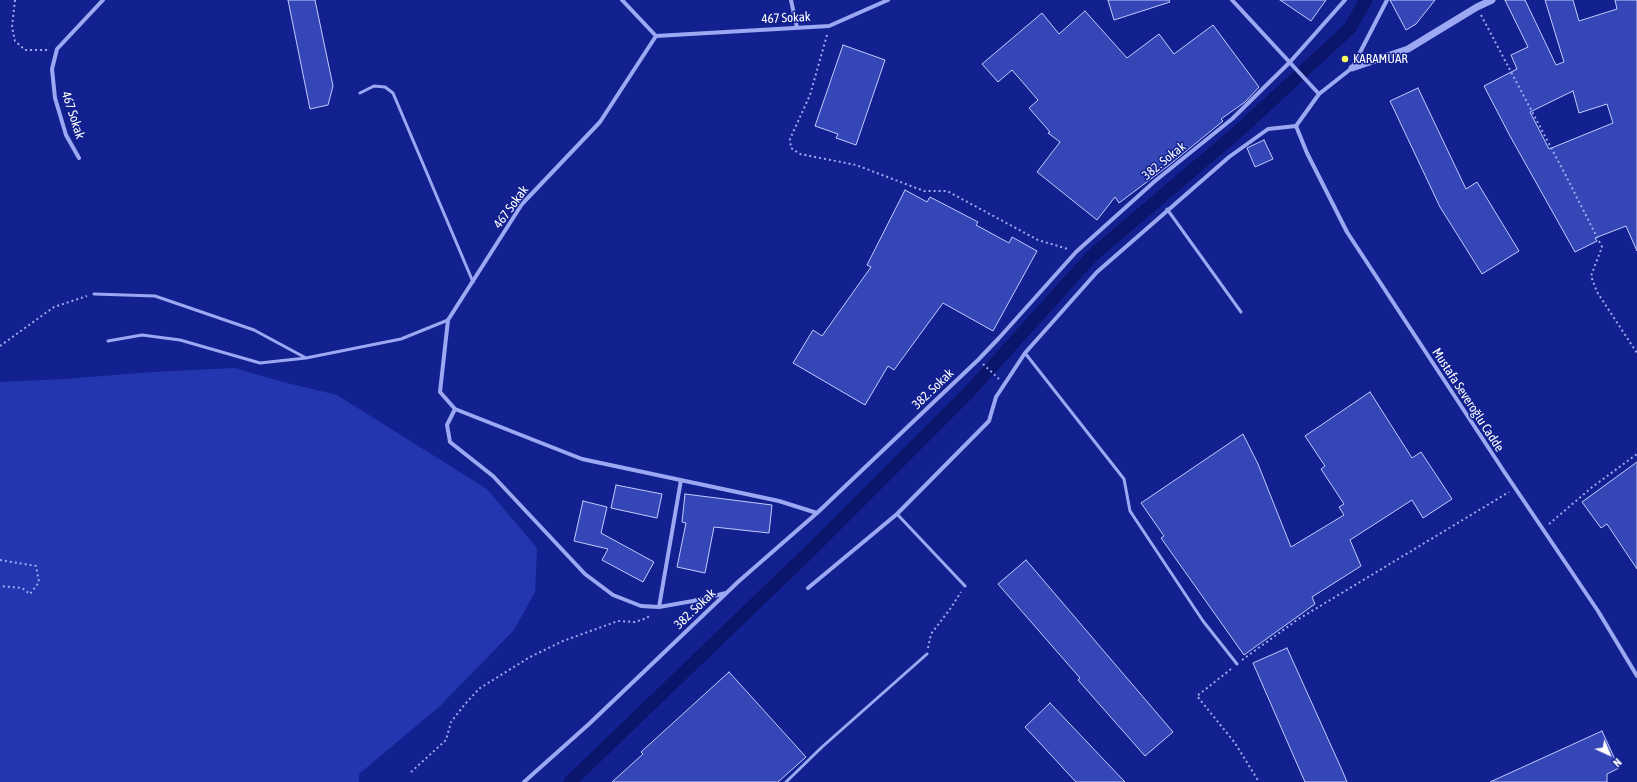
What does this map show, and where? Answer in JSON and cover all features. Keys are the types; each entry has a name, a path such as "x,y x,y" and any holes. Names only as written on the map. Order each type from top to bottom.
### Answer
{"street":[{"name":"467 Sokak","path":"79,158 66,135 55,98 52,69 57,49 102,0"},
{"path":"622,0 656,36"},
{"path":"791,0 797,28"},
{"name":"467 Sokak","path":"455,410 440,392 448,320 522,204 600,122 656,36 829,26 888,0"},
{"path":"1232,0 1319,94"},
{"name":"382. Sokak","path":"524,782 589,724 728,592 817,513 994,344 1076,252 1155,180 1232,119 1290,62 1345,0"},
{"path":"1352,68 1387,0"},
{"path":"808,588 897,514 989,421 996,397 1025,353 1097,272 1167,209 1228,157 1268,129 1296,126 1319,94 1352,68 1408,49 1477,7 1492,0"},
{"name":"Mustafa Severoğlu Cadde","path":"1296,126 1307,153 1346,232 1515,489 1544,529 1598,611 1637,676"},
{"path":"728,592 693,601 659,607 641,606 612,595 585,574 493,476 450,442 447,425 455,410 582,459 779,501 817,513"},
{"path":"659,607 681,480"}],"lane":[{"path":"360,93 374,86 385,87 393,92 473,282"},
{"path":"1167,209 1241,312"},
{"path":"94,294 155,296 254,330 306,358"},
{"path":"108,341 142,335 180,340 260,363 306,358 400,339 448,320"},
{"path":"1025,353 1124,479 1130,511 1203,621 1236,664"},
{"path":"897,514 964,586"},
{"path":"786,782 822,747 927,654"}],"path":[{"path":"15,0 12,27 15,41 25,50 57,49"},
{"path":"1477,7 1602,247 1591,276 1597,292 1637,353"},
{"path":"829,26 810,95 790,139 791,148 800,154 856,165 924,191 947,191 1038,240 1076,252"},
{"path":"0,346 54,306 94,294"},
{"path":"981,362 998,377"},
{"path":"1544,529 1591,488 1637,454"},
{"path":"1259,782 1235,743 1197,696 1236,664 1297,620 1515,489"},
{"path":"0,560 36,566 39,582 30,594 22,588 0,586"},
{"path":"927,654 931,634 950,609 964,586"},
{"path":"411,772 446,740 451,722 480,688 530,657 563,642 618,621 635,622 647,618 659,607"}],"shaded area":[{"path":"235,368 279,381 337,395 487,489 537,548 535,592 514,630 439,707 359,774 359,782 0,782 0,382"}],"building":[{"path":"288,0 315,0 333,86 328,105 310,109"},
{"path":"1108,0 1169,0 1170,2 1114,20"},
{"path":"1280,0 1326,0 1311,21"},
{"path":"1390,0 1435,0 1416,24 1406,30"},
{"path":"1505,0 1525,0 1556,65 1564,62 1545,0 1573,0 1579,21 1617,9 1615,0 1637,0 1637,251 1626,226 1595,238 1597,241 1575,252 1510,136 1484,86 1517,69 1511,55 1528,47","holes":["1573,91 1579,113 1607,104 1613,123 1549,149 1530,112"]},
{"path":"1085,11 1127,58 1159,34 1174,54 1213,25 1259,87 1245,102 1221,119 1223,121 1168,166 1119,203 1115,197 1097,220 1037,172 1060,142 1048,133 1050,132 1029,108 1038,100 1012,70 998,82 982,64 1042,13 1059,34"},
{"path":"843,45 885,60 856,145 836,138 838,134 815,126"},
{"path":"1418,88 1466,189 1477,182 1519,251 1482,274 1440,207 1390,101"},
{"path":"1264,140 1273,159 1255,167 1247,148"},
{"path":"905,190 927,202 930,197 978,222 976,225 1009,243 1012,237 1037,251 993,331 943,303 894,370 888,366 865,405 793,363 813,330 822,336 871,267 867,265"},
{"path":"1370,392 1412,458 1421,452 1452,499 1423,518 1412,500 1350,540 1361,566 1312,597 1315,604 1244,655 1161,538 1164,536 1141,503 1243,434 1258,464 1291,547 1344,515 1339,507 1344,504 1321,469 1325,466 1305,436"},
{"path":"1637,462 1637,569 1607,524 1601,528 1582,502"},
{"path":"616,485 662,494 657,518 611,508"},
{"path":"685,494 772,505 769,533 714,527 705,573 677,567 686,523 682,522"},
{"path":"583,501 607,507 601,533 654,562 643,582 602,560 608,549 574,541"},
{"path":"1026,560 1173,732 1145,756 1078,680 1080,678 998,584"},
{"path":"1287,648 1347,782 1305,782 1253,663"},
{"path":"729,672 806,757 778,782 612,782 643,754 641,752"},
{"path":"1050,703 1125,782 1076,782 1025,727"},
{"path":"1602,731 1619,768 1607,774 1607,782 1490,782"}],"waterway":[{"path":"570,782 809,552 970,391 1092,256 1241,129 1350,28 1366,0"}],"place":[{"name":"KARAMUAR","path":"1345,59"}]}
